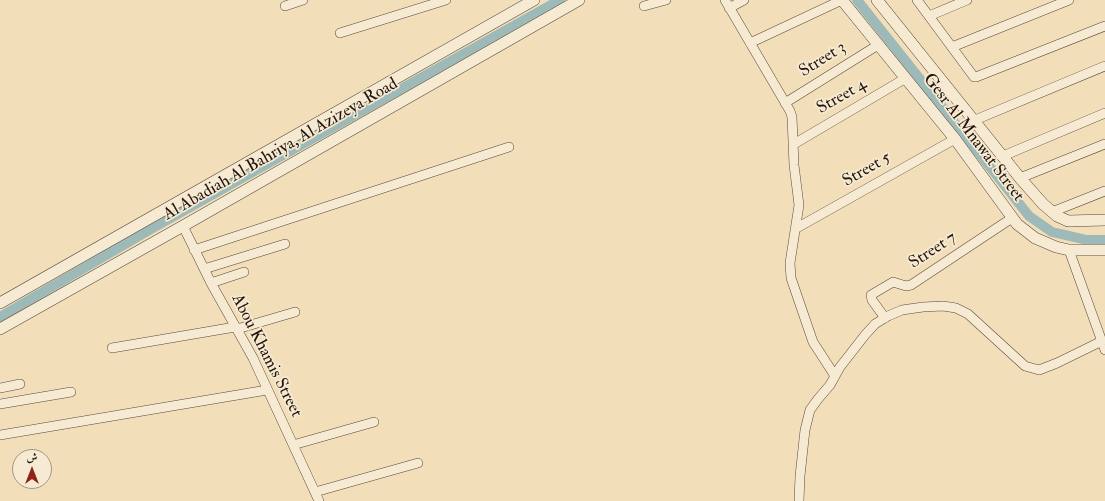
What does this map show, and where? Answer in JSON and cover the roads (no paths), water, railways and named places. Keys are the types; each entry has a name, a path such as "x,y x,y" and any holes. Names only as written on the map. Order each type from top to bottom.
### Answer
{"street":[{"path":"285,6 303,0"},
{"path":"340,33 446,0"},
{"name":"Al Abadiah Al Bahriya, Al Azizeya Road","path":"0,303 534,0"},
{"name":"Al Abadiah Al Bahriya, Al Azizeya Road","path":"0,329 579,0"},
{"path":"644,6 666,0"},
{"path":"744,0 727,4 790,111 792,117 794,165 799,205 790,263 791,278 813,342 835,376"},
{"path":"750,43 842,0"},
{"name":"Gesr Al Mnawat Street","path":"842,0 955,139 1012,218 1025,231 1035,238 1056,247 1069,250 1105,250"},
{"name":"Gesr Al Mnawat Street","path":"877,0 1004,156 1020,178 1052,212 1068,221 1105,220"},
{"path":"917,0 974,77 982,76 1105,26"},
{"path":"929,16 967,0"},
{"path":"952,48 1069,0"},
{"name":"Street 3","path":"785,103 878,45"},
{"path":"975,120 1105,66"},
{"name":"Street 4","path":"794,144 906,78"},
{"path":"1004,156 1105,113"},
{"name":"Street 5","path":"795,229 955,139"},
{"path":"1020,178 1105,144"},
{"path":"194,250 509,147"},
{"path":"1052,212 1105,191"},
{"name":"Street 7","path":"885,318 872,300 871,295 891,282 896,282 906,286 911,285 1012,218"},
{"name":"Abou Khamis Street","path":"183,226 211,283 253,358 319,501"},
{"path":"204,269 285,244"},
{"path":"1069,250 1105,350"},
{"path":"211,283 244,272"},
{"path":"799,501 805,430 810,410 830,386 840,367 865,335 875,324 885,318 902,310 923,307 943,306 956,308 968,314 1025,366 1039,370 1102,341"},
{"path":"112,348 236,328 295,312"},
{"path":"0,388 20,384"},
{"path":"0,435 267,390"},
{"path":"0,404 71,392"},
{"path":"293,445 374,422"},
{"path":"315,492 418,463"}],"waterway":[{"path":"0,317 151,229 560,0"},
{"path":"857,0 1029,216 1052,232 1087,240 1105,240"}]}
